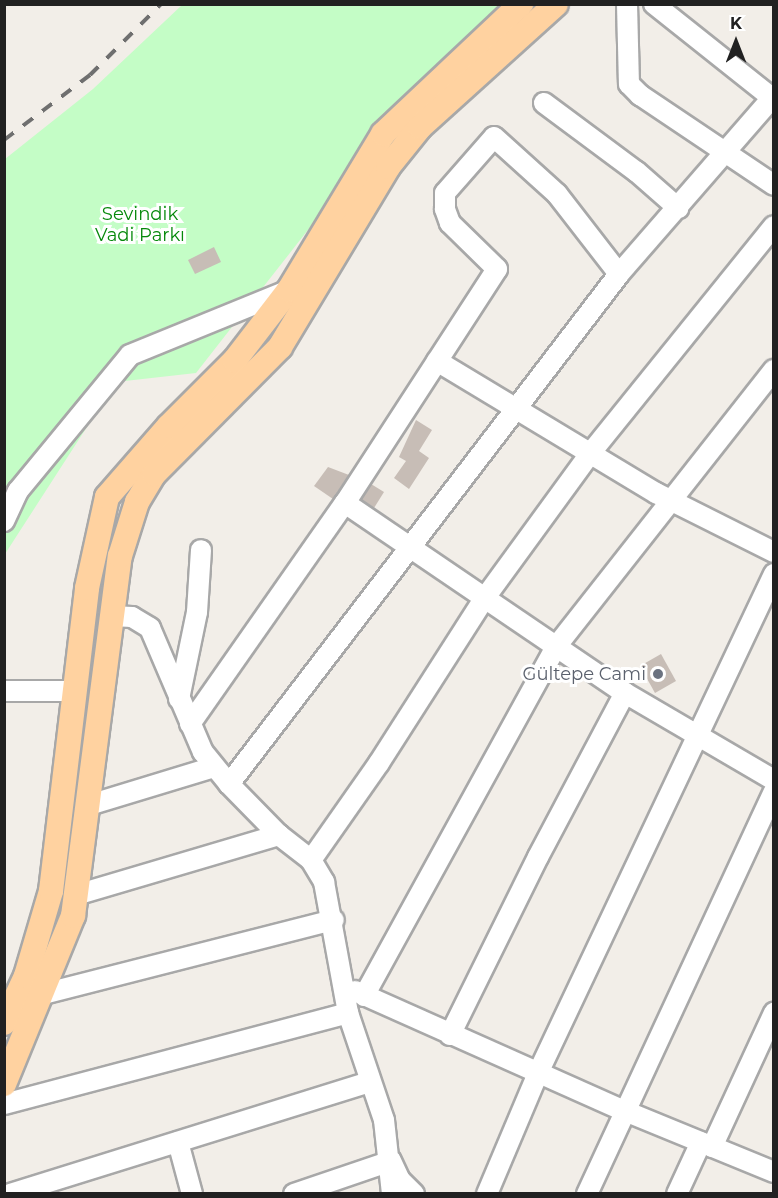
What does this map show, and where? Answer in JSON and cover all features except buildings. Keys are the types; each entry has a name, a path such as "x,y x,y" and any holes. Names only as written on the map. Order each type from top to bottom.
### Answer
{"main road":[{"path":"4,1023 26,976 51,891 87,588 107,497 169,426 235,360 289,290 383,134 521,4"},
{"path":"4,1084 73,916 112,616 130,517 154,474 280,347 388,167 420,126 556,4"}],"street":[{"path":"627,4 629,84 640,95 774,184"},
{"path":"229,784 619,274 728,152 773,97 654,4"},
{"path":"544,103 637,172 678,208"},
{"path":"190,724 345,503 497,268 450,223 445,209 445,193 494,137 564,202 619,274"},
{"path":"311,860 379,764 484,599 589,455 774,226"},
{"path":"4,521 13,487 130,355 289,290"},
{"path":"437,361 589,455 668,499 774,552"},
{"path":"364,996 555,648 668,499 774,370"},
{"path":"345,503 411,546 555,648 625,693 774,780"},
{"path":"179,699 197,612 201,550"},
{"path":"486,1194 538,1074 774,573"},
{"path":"112,616 132,617 150,628 190,724 214,767 279,835 311,860 324,882 334,920 348,1013 384,1120 391,1161 392,1194"},
{"path":"4,692 76,691"},
{"path":"450,1035 538,857 625,693"},
{"path":"88,805 214,767"},
{"path":"587,1194 774,792"},
{"path":"76,896 279,835"},
{"path":"42,994 334,920"},
{"path":"344,984 364,996 538,1074 774,1172"},
{"path":"4,1104 348,1013"},
{"path":"677,1194 707,1144 774,1013"},
{"path":"10,1194 63,1187 178,1142 370,1082"},
{"path":"178,1142 192,1194"},
{"path":"294,1194 391,1161"},
{"path":"391,1161 400,1180 414,1194"}],"green space":[{"name":"Sevindik Vadi Parkı","path":"182,5 513,5 383,134 196,373 116,382 5,554 5,159 93,89"}],"railway":[{"path":"4,140 90,75 161,4"}],"place":[{"name":"Gültepe Cami","path":"658,674"}]}
